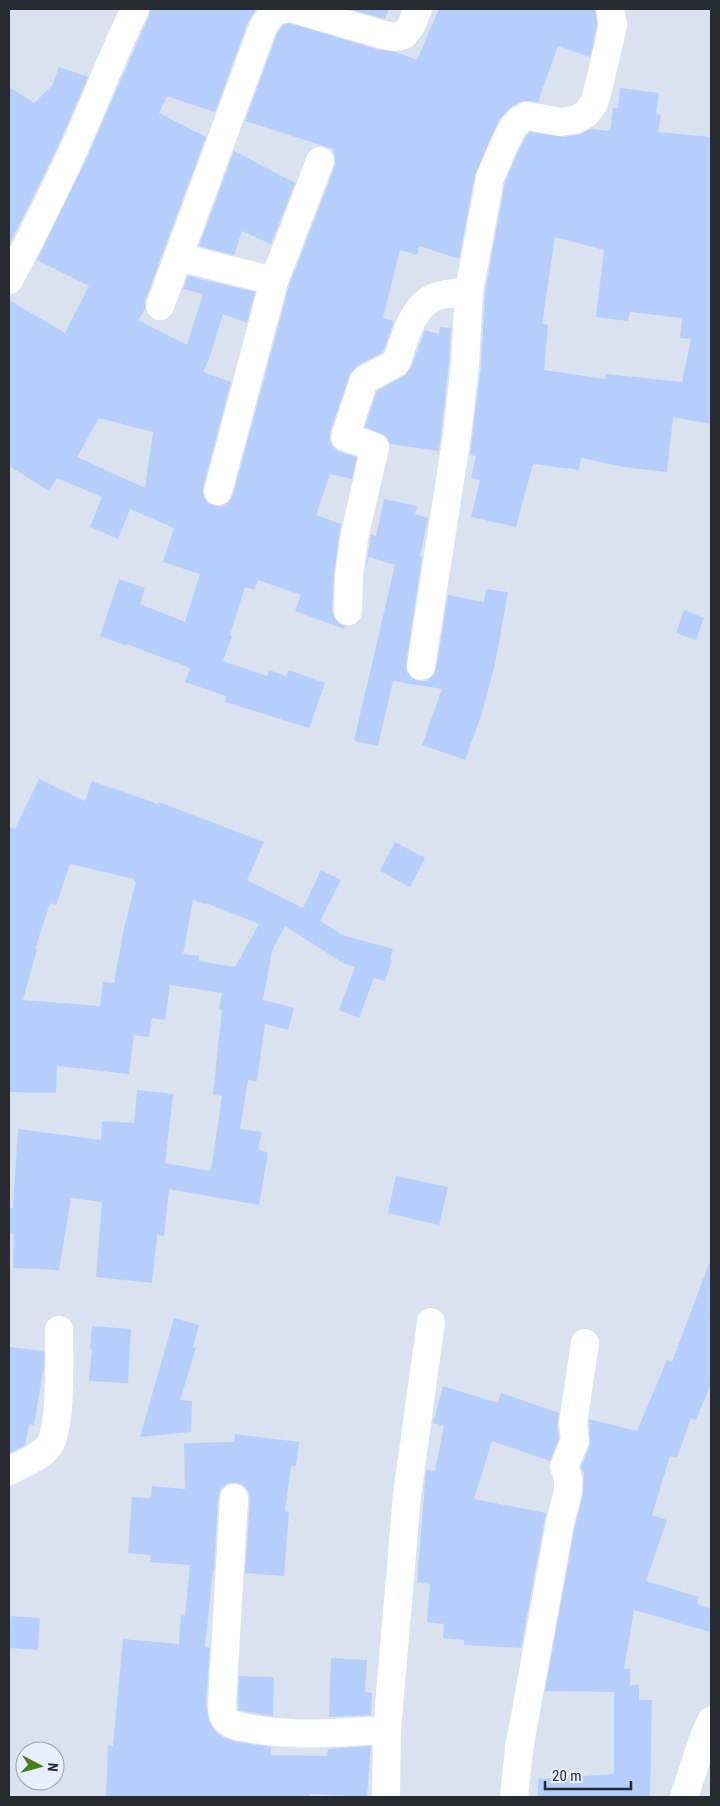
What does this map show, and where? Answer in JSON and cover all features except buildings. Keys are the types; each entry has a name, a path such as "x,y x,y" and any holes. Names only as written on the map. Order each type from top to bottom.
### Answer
{"street":[{"path":"9,280 72,152 122,34 135,9"},
{"path":"160,306 263,26 273,12 282,9"},
{"path":"294,9 395,37 404,35 411,26 418,9"},
{"path":"421,666 456,435 465,364 469,291 490,178 513,127 527,116 561,122 575,120 587,113 594,103 613,25 610,9"},
{"path":"218,491 274,281 320,161"},
{"path":"178,257 274,281"},
{"path":"348,610 349,575 354,538 375,446 346,437 364,380 396,363 411,324 421,307 436,296 469,291"},
{"path":"386,1797 387,1730 407,1495 431,1322"},
{"path":"9,1471 42,1453 50,1445 59,1398 59,1330"},
{"path":"514,1797 519,1749 560,1523 568,1492 568,1478 564,1467 575,1440 573,1423 585,1343"},
{"path":"234,1498 222,1714 233,1725 277,1733 298,1734 387,1730"},
{"path":"684,1797 705,1734 711,1722"}]}
